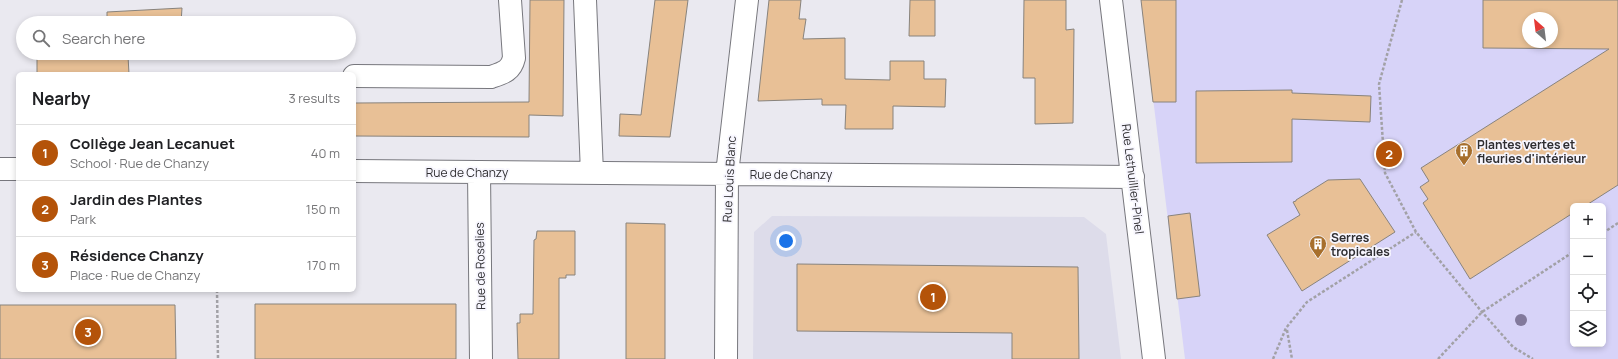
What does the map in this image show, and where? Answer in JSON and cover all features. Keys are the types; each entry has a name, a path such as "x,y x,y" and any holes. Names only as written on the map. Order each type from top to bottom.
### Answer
{"street":[{"path":"356,76 491,77 504,73 512,66 514,58 510,0"},
{"path":"585,0 592,173"},
{"name":"Rue Louis Blanc","path":"726,359 727,174 746,0"},
{"name":"Rue Lethuillier-Pinel","path":"1111,0 1154,359"},
{"path":"0,169 16,169"},
{"name":"Rue de Chanzy","path":"356,171 1133,177"},
{"name":"Rue de Roselies","path":"479,172 481,359"}],"path":[{"path":"1402,0 1379,84 1385,172 1416,232 1513,347 1533,359"},
{"path":"1606,231 1618,223"},
{"path":"1273,359 1286,328 1307,302 1416,232"},
{"path":"1438,359 1482,312 1570,254"},
{"path":"217,292 218,359"},
{"path":"1286,328 1292,359"}],"shaded area":[{"path":"1141,0 1618,0 1618,359 1185,359"},
{"path":"772,216 1084,217 1106,234 1121,359 753,359 754,232"}],"building":[{"path":"530,0 564,0 563,116 529,115 529,137 356,136 356,103 529,102"},
{"path":"655,0 688,0 670,137 619,136 620,114 641,115"},
{"path":"769,0 801,0 799,19 806,19 803,39 845,38 845,79 890,80 890,61 924,61 924,79 946,79 945,107 893,106 893,129 845,129 846,105 822,105 822,99 758,101"},
{"path":"910,0 935,0 935,36 909,36"},
{"path":"1024,0 1066,0 1066,30 1074,29 1073,123 1035,124 1035,78 1023,78"},
{"path":"1141,0 1176,0 1176,102 1153,102"},
{"name":"Plantes vertes et fleuries d'intérieur","path":"1483,0 1618,0 1618,185 1590,203 1570,203 1570,215 1470,279 1423,203 1428,199 1420,187 1429,181 1421,168 1609,49 1483,48"},
{"path":"182,8 181,16 107,16 107,12"},
{"path":"37,60 128,60 129,72 37,72"},
{"path":"1292,90 1292,93 1371,96 1370,122 1292,119 1292,162 1196,163 1196,91"},
{"name":"Serres tropicales","path":"1360,179 1395,232 1302,291 1267,235 1300,215 1293,202 1328,180"},
{"path":"1190,213 1200,296 1177,299 1168,216"},
{"path":"626,223 665,224 665,359 626,359"},
{"path":"537,231 575,231 575,275 566,275 566,278 559,278 559,359 518,359 517,323 520,323 520,314 533,314 534,240 536,239"},
{"path":"797,264 1078,267 1079,359 1012,359 1012,333 797,331"},
{"path":"255,304 456,304 456,359 255,359"},
{"path":"0,305 175,305 176,359 0,359"}],"place":[{"name":"Jardin des Plantes","path":"1389,154"},
{"name":"Plantes vertes et fleuries d'intérieur","path":"1464,166"},
{"name":"Serres tropicales","path":"1318,259"},
{"name":"Collège Jean Lecanuet","path":"933,297"},
{"name":"Résidence Chanzy","path":"88,332"}]}
